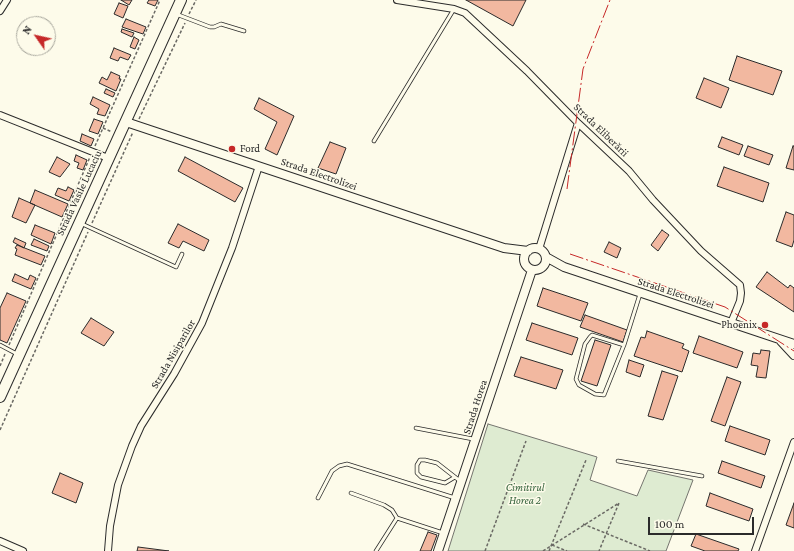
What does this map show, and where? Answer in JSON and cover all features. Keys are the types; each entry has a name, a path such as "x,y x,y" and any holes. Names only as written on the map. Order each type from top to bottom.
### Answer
{"main road":[{"name":"Strada Vasile Lucaciu","path":"0,397 181,0"}],"street":[{"path":"0,11 8,0"},
{"name":"Strada Eliberării","path":"397,0 454,9 464,13 477,24 629,171 653,200 701,251 740,285 740,301 731,323"},
{"path":"0,115 108,158"},
{"name":"Strada Electrolizei","path":"126,122 504,248 525,260"},
{"path":"538,249 578,123"},
{"name":"Strada Nisiparilor","path":"108,551 110,526 118,484 132,446 141,426 174,374 202,323 232,248 259,166"},
{"name":"Strada Electrolizei","path":"504,248 528,251"},
{"path":"538,249 543,252 546,257 543,267 538,270 532,270 527,266 525,260 528,251 538,249"},
{"name":"Strada Electrolizei","path":"546,257 564,267 794,344"},
{"name":"Strada Electrolizei","path":"543,267 564,267"},
{"name":"Strada Horea","path":"438,551 456,498 459,480 476,440 532,270"},
{"path":"781,340 794,355"},
{"path":"755,551 793,445"},
{"path":"0,541 23,551"}],"lane":[{"path":"374,141 454,9"},
{"path":"175,14 210,27 221,24 244,31"},
{"path":"79,222 176,267 182,254"},
{"path":"624,345 592,335 585,344 576,379 579,385 595,394 604,395 624,345 641,293"},
{"path":"0,345 19,355"},
{"path":"416,428 476,440"},
{"path":"420,460 437,463 459,480 445,483 421,477 417,473 417,465 420,460"},
{"path":"618,461 702,476"},
{"path":"318,498 332,471 339,466 347,464 456,498"},
{"path":"351,493 384,505 392,510 398,518 444,533"},
{"path":"376,551 398,518"}],"path":[{"path":"0,366 102,128 160,0"},
{"path":"140,116 196,0"},
{"path":"102,128 111,132"},
{"path":"0,430 133,132"},
{"path":"485,551 526,441"},
{"path":"549,551 586,460"},
{"path":"543,551 583,524 619,503 599,551"},
{"path":"583,524 650,551"},
{"path":"552,545 566,551"}],"green space":[{"name":"Cimitirul Horea 2","path":"488,424 597,457 590,480 637,496 648,470 693,480 666,551 448,551"}],"building":[{"path":"121,0 132,0 129,5"},
{"path":"149,0 158,0 155,6 147,3"},
{"path":"466,0 526,0 513,26"},
{"path":"119,3 128,6 123,18 114,14"},
{"path":"126,19 146,27 143,34 122,27"},
{"path":"122,29 134,33 132,37 121,32"},
{"path":"134,37 139,40 135,49 130,47"},
{"path":"114,48 131,55 128,60 120,57 118,61 110,58"},
{"path":"737,56 782,71 773,95 729,80"},
{"path":"111,72 120,76 119,79 121,79 116,91 99,83 102,77 107,80"},
{"path":"704,78 729,88 721,108 696,98"},
{"path":"106,89 115,93 113,97 104,93"},
{"path":"93,97 110,105 105,116 97,114 99,109 90,104"},
{"path":"259,98 294,116 277,155 265,149 277,122 254,109"},
{"path":"94,119 103,122 98,134 89,131"},
{"path":"82,134 94,139 91,146 80,141"},
{"path":"722,137 743,145 739,155 718,147"},
{"path":"330,142 346,148 336,174 318,168"},
{"path":"748,146 773,155 769,165 744,156"},
{"path":"794,146 794,170 786,168"},
{"path":"76,155 87,160 83,170 77,168 79,163 74,161"},
{"path":"57,157 70,164 60,177 49,172"},
{"path":"185,157 243,188 235,202 178,171"},
{"path":"724,167 769,183 763,202 717,186"},
{"path":"68,187 74,190 69,201 55,195 58,188 66,191"},
{"path":"35,190 68,204 62,217 30,203"},
{"path":"19,198 35,205 26,223 12,217"},
{"path":"786,212 794,215 794,240 792,247 776,241"},
{"path":"178,224 209,240 204,251 183,241 179,248 168,243"},
{"path":"35,225 55,233 51,244 31,235"},
{"path":"662,230 669,235 658,251 651,245"},
{"path":"15,238 26,243 24,248 13,242"},
{"path":"34,239 49,246 47,251 31,245"},
{"path":"609,242 621,248 617,258 604,252"},
{"path":"17,245 45,256 41,265 15,255 17,249 15,248"},
{"path":"767,272 788,288 790,285 794,288 794,312 756,287"},
{"path":"15,274 28,280 30,275 36,278 31,289 12,281"},
{"path":"543,288 588,303 581,321 537,306"},
{"path":"7,293 26,301 7,343 0,340 0,308"},
{"path":"585,315 627,330 623,342 580,327"},
{"path":"91,318 114,332 104,346 81,333"},
{"path":"532,323 578,338 572,355 526,340"},
{"path":"647,331 684,344 682,348 689,351 682,372 634,356 641,337 645,338"},
{"path":"699,336 743,352 737,368 693,353"},
{"path":"595,340 611,345 597,386 581,381"},
{"path":"761,350 770,351 766,378 756,377 758,366 751,365 753,353 760,354"},
{"path":"521,357 563,370 556,389 514,376"},
{"path":"629,360 644,365 640,377 626,372"},
{"path":"662,371 678,376 663,420 648,416"},
{"path":"727,377 741,382 725,426 711,421"},
{"path":"730,426 770,440 765,455 725,441"},
{"path":"722,461 765,476 761,488 718,473"},
{"path":"60,473 83,483 76,503 52,493"},
{"path":"710,493 753,509 749,521 706,506"},
{"path":"794,503 794,528 786,525"},
{"path":"428,532 437,535 431,551 420,551"},
{"path":"696,534 739,549 738,551 705,551 691,546"},
{"path":"138,547 169,551 137,551"}],"power":[{"path":"567,189 583,69 610,0"},
{"path":"570,254 725,307 794,351"}],"place":[{"name":"Ford","path":"232,149"},
{"name":"Phoenix","path":"765,325"}]}
